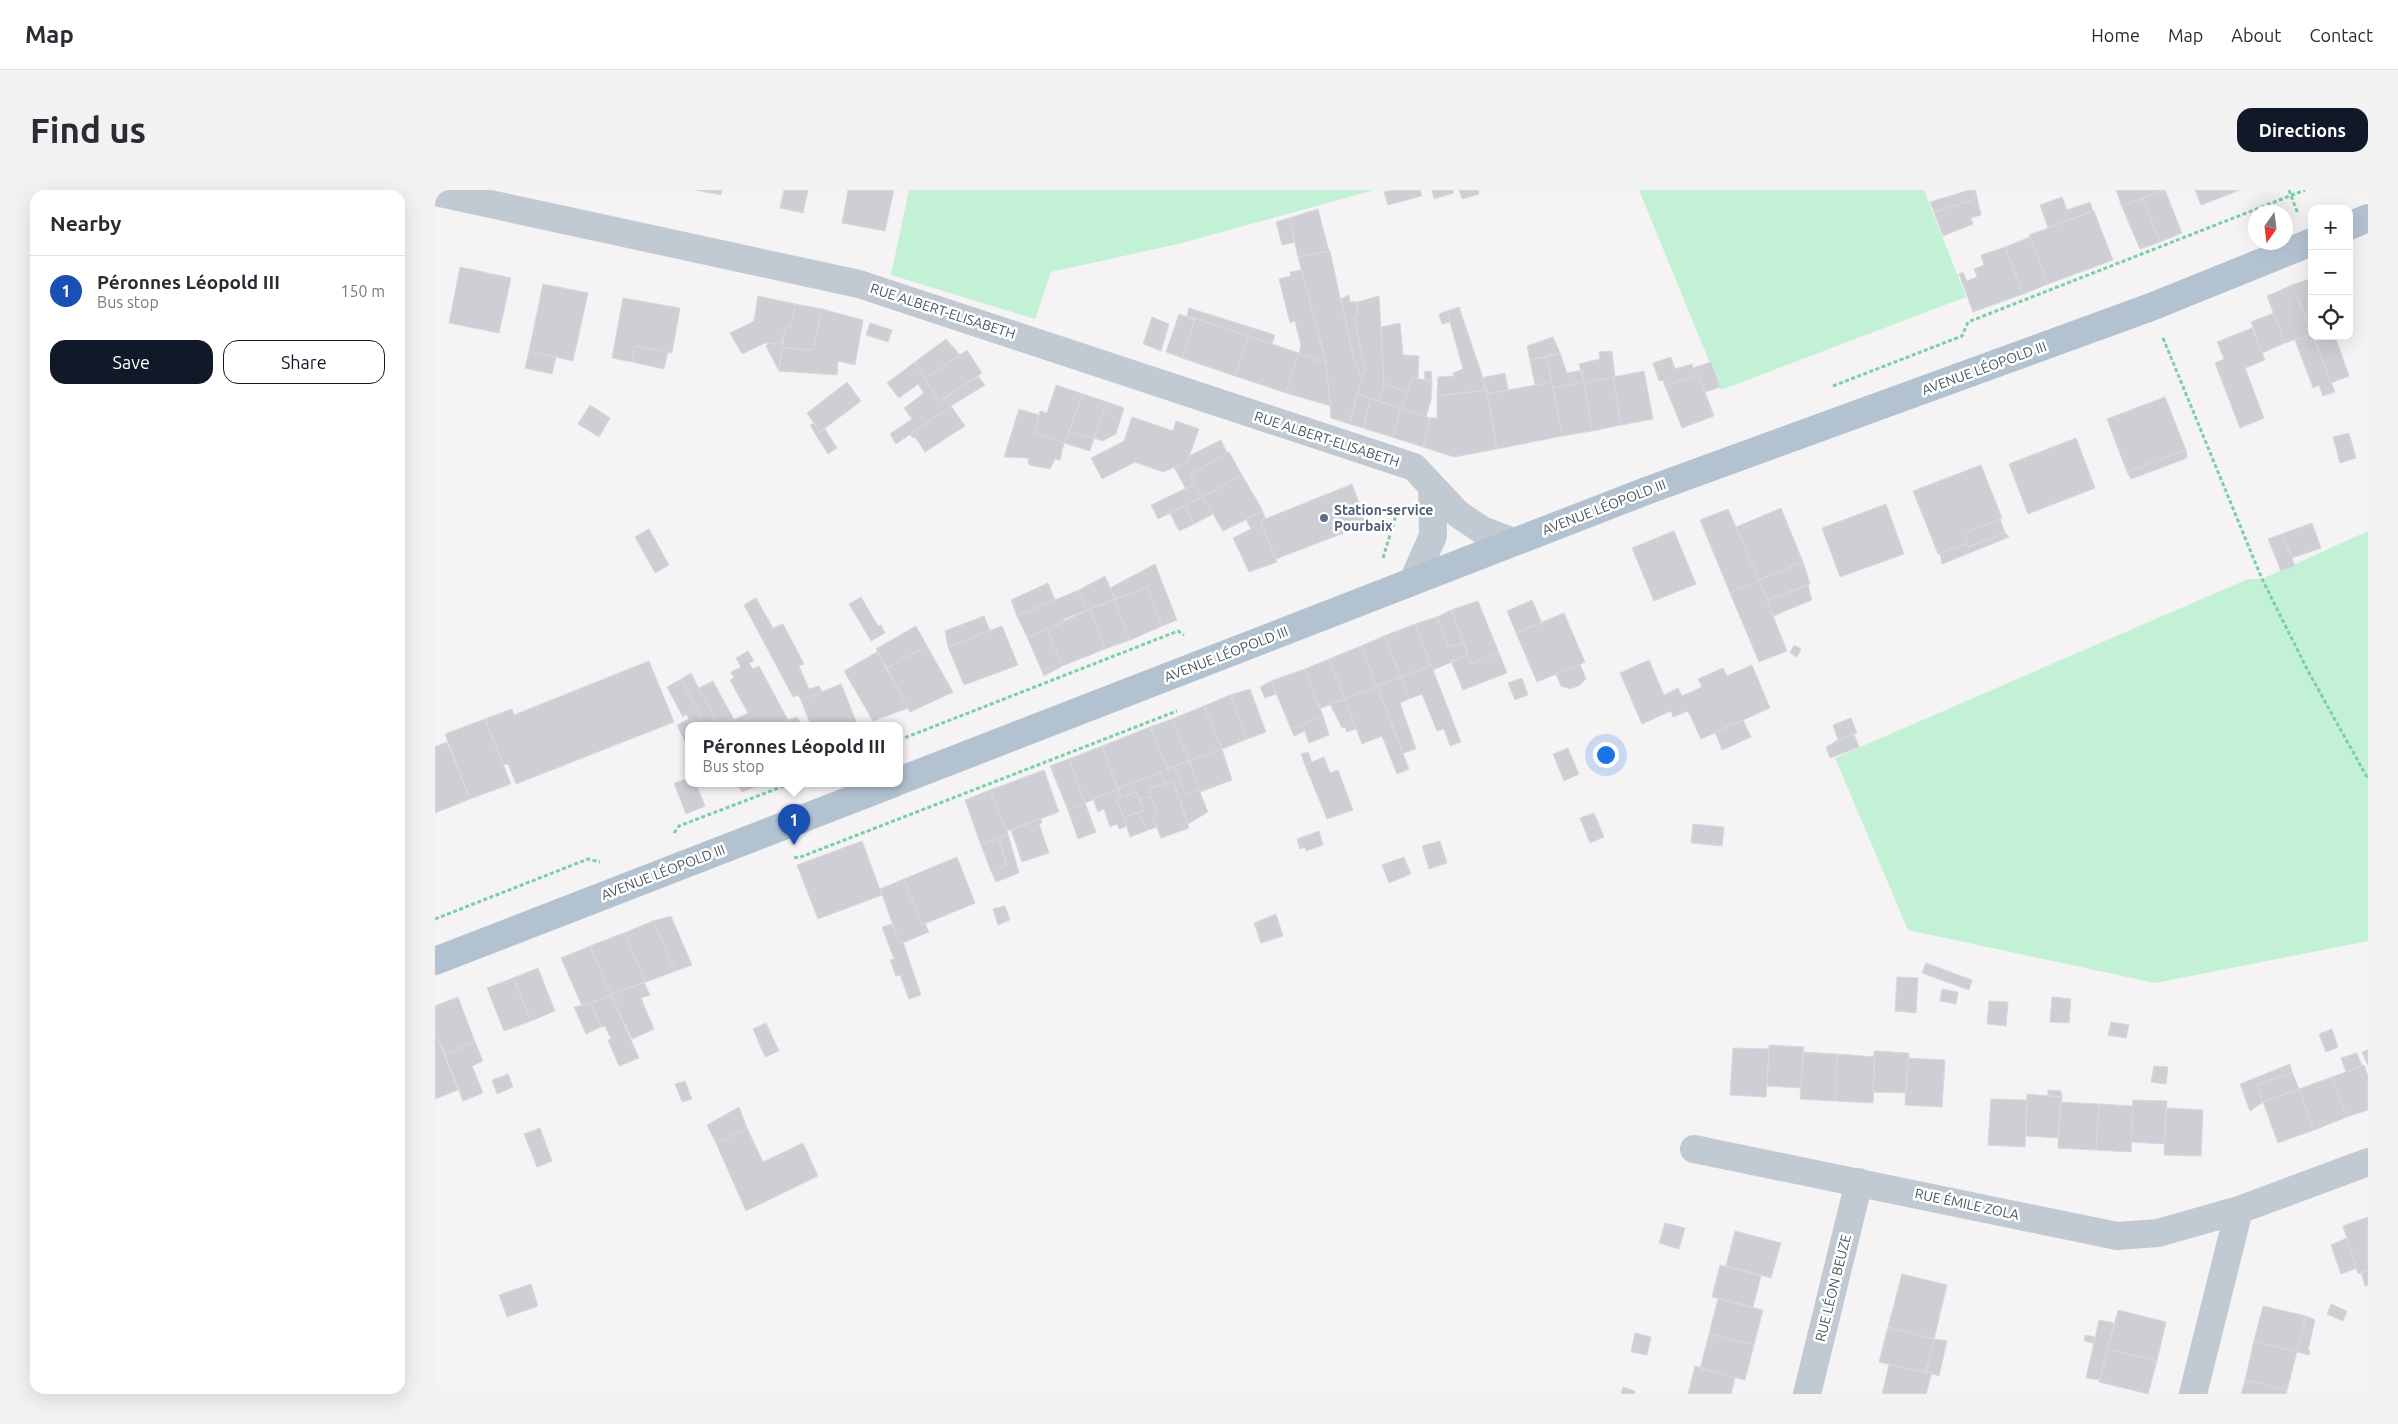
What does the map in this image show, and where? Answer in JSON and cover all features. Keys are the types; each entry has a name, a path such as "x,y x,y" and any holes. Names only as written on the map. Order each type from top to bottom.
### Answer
{"main road":[{"path":"2353,224 2368,218"},
{"name":"AVENUE LÉOPOLD III","path":"903,779 1655,488 2151,307 2308,244"},
{"name":"AVENUE LÉOPOLD III","path":"435,961 884,787"}],"street":[{"name":"RUE ALBERT-ELISABETH","path":"435,192 873,288 1414,467 1458,514 1482,530 1514,542"},
{"path":"1413,581 1433,536 1431,486"},
{"name":"RUE ÉMILE ZOLA","path":"1694,1149 2117,1236 2158,1233 2239,1210 2368,1162"},
{"name":"RUE LÉON BEUZE","path":"1807,1394 1859,1182"},
{"path":"2193,1394 2239,1210"}],"path":[{"path":"1823,390 1962,336 1968,322 2305,190"},
{"path":"2151,307 2262,579 2308,671 2368,779"},
{"path":"1376,562 1382,558 1398,505 1431,486"},
{"path":"903,738 1178,631 1188,638"},
{"path":"671,836 679,826 781,787"},
{"path":"435,919 588,859 605,863"}],"green space":[{"path":"909,190 1374,190 1182,243 1051,272 1035,319 891,275"},
{"path":"1639,190 1924,190 1966,297 1721,390"},
{"path":"2368,531 2368,941 2155,983 1908,930 1835,758 2248,579 2262,579"}],"building":[{"path":"695,190 722,190 721,195"},
{"path":"784,190 808,190 803,213 780,208"},
{"path":"848,190 894,190 885,231 842,223"},
{"path":"1420,190 1422,196 1388,205 1384,192"},
{"path":"1432,190 1453,190 1454,193 1434,199"},
{"path":"1459,190 1478,190 1479,194 1462,199"},
{"path":"1969,190 1975,190 1976,193 1973,200 1934,212 1930,202"},
{"path":"2116,190 2163,190 2122,207"},
{"path":"2165,190 2182,233 2160,242 2143,198"},
{"path":"2195,190 2240,190 2201,205"},
{"path":"1976,193 1981,215 1971,218 1973,224 1943,236 1934,212 1973,200"},
{"path":"2062,197 2067,210 2090,202 2093,211 2048,228 2040,205"},
{"path":"2143,198 2160,242 2140,249 2122,207"},
{"path":"1318,209 1329,251 1298,257 1289,218"},
{"path":"2094,211 2113,260 2048,284 2029,235"},
{"path":"1289,218 1295,242 1282,245 1276,222"},
{"path":"2030,237 2048,284 2023,294 2005,247"},
{"path":"2005,247 2023,294 1973,312 1959,274 1963,272 1967,281 1977,277 1974,269 1984,265 1981,255"},
{"path":"1330,251 1353,356 1362,379 1349,424 1331,418 1326,362 1298,257"},
{"path":"460,267 511,278 499,333 449,323"},
{"path":"1301,270 1326,364 1299,353 1301,345 1295,321 1290,323 1279,279 1291,276 1290,272"},
{"path":"2308,279 2308,322 2292,285"},
{"path":"543,284 588,293 573,361 529,351"},
{"path":"2292,285 2308,324 2308,335 2285,343 2267,296"},
{"path":"1349,295 1350,302 1357,302 1358,316 1354,317 1365,371 1362,379 1353,356 1341,299"},
{"path":"758,296 795,304 791,327 786,327 781,344 765,343 742,354 730,333 754,321"},
{"path":"1379,296 1384,384 1379,401 1357,394 1365,371 1354,317 1358,316 1357,302"},
{"path":"623,298 680,308 672,353 635,346 632,362 612,358"},
{"path":"795,304 822,309 813,350 782,348 786,327 791,327"},
{"path":"1459,307 1487,390 1437,396 1438,377 1454,376 1453,373 1463,369 1447,311"},
{"path":"1189,308 1275,335 1272,344 1187,316"},
{"path":"822,309 863,320 855,365 838,361 837,375 779,371 782,348 813,350"},
{"path":"1447,311 1450,322 1442,324 1439,314"},
{"path":"2274,313 2285,343 2262,353 2251,322"},
{"path":"1179,314 1195,320 1182,358 1166,352"},
{"path":"1152,317 1169,324 1161,351 1143,344"},
{"path":"1195,318 1248,336 1235,376 1182,358"},
{"path":"870,323 892,330 888,342 866,335"},
{"path":"1400,323 1403,355 1419,356 1418,378 1412,377 1407,392 1384,384 1381,327"},
{"path":"786,327 779,371 766,346 769,343 781,344"},
{"path":"2252,328 2265,360 2245,368 2264,418 2240,428 2215,363 2224,359 2217,342"},
{"path":"2308,335 2308,340 2314,340 2335,392 2323,396 2319,385 2313,388 2295,340"},
{"path":"1248,336 1299,353 1286,393 1235,376"},
{"path":"1553,337 1560,353 1530,360 1527,346"},
{"path":"946,339 960,355 925,379 915,362"},
{"path":"2315,340 2336,340 2349,376 2331,383"},
{"path":"635,346 668,352 664,369 632,362"},
{"path":"967,350 982,373 939,401 925,379"},
{"path":"529,351 556,357 552,374 525,368"},
{"path":"1612,351 1615,377 1584,383 1579,364 1600,359 1599,352"},
{"path":"1299,353 1326,364 1331,406 1286,393"},
{"path":"1560,353 1567,373 1582,370 1584,382 1553,388 1547,357"},
{"path":"1547,357 1552,382 1535,385 1530,360"},
{"path":"1671,357 1675,369 1692,364 1693,368 1711,362 1720,387 1705,392 1698,374 1665,386 1663,380 1659,381 1653,363"},
{"path":"915,362 925,379 899,398 887,383"},
{"path":"1431,371 1432,382 1425,380 1424,372"},
{"path":"1644,371 1653,419 1621,425 1613,377"},
{"path":"1505,373 1508,390 1487,394 1481,378"},
{"path":"1698,374 1714,416 1682,428 1665,386"},
{"path":"978,376 985,385 951,406 945,398"},
{"path":"1412,377 1432,382 1431,400 1426,417 1401,409"},
{"path":"1613,377 1621,425 1592,431 1584,383"},
{"path":"925,379 939,401 945,398 951,406 896,444 890,434 912,419 904,408 924,393 918,384"},
{"path":"847,382 861,401 820,432 807,413"},
{"path":"1552,382 1562,436 1497,449 1487,394"},
{"path":"1584,382 1592,431 1562,436 1553,388"},
{"path":"1384,384 1407,392 1401,409 1379,401"},
{"path":"1056,385 1083,394 1064,443 1034,433 1040,411 1047,413"},
{"path":"1487,390 1497,449 1454,457 1423,447 1430,418 1437,418 1437,396"},
{"path":"1083,394 1107,402 1094,438 1069,432"},
{"path":"1357,394 1371,399 1363,428 1349,424"},
{"path":"2165,397 2186,450 2127,472 2107,419"},
{"path":"1371,399 1401,409 1392,437 1363,428"},
{"path":"1107,402 1124,408 1116,434 1102,441 1094,438"},
{"path":"590,405 610,418 599,437 578,424"},
{"path":"951,406 965,426 925,452 915,437 913,438 910,435"},
{"path":"1019,409 1039,415 1034,433 1064,443 1060,460 1055,459 1050,469 1029,465 1028,458 1004,457"},
{"path":"1401,409 1430,418 1423,447 1392,437"},
{"path":"1132,417 1173,431 1176,421 1199,429 1187,462 1163,472 1135,462 1102,479 1091,458 1124,441"},
{"path":"814,423 820,432 816,435 810,425"},
{"path":"825,429 837,448 828,454 816,435"},
{"path":"1069,432 1094,438 1090,451 1064,443"},
{"path":"2349,433 2356,458 2340,463 2333,437"},
{"path":"2076,438 2095,488 2028,514 2009,464"},
{"path":"1221,440 1227,453 1190,475 1195,484 1186,489 1174,467 1187,462 1189,456"},
{"path":"2186,450 2187,458 2131,479 2127,472"},
{"path":"1229,452 1242,475 1203,497 1190,475"},
{"path":"1981,465 2002,518 1964,533 1968,543 1938,554 1913,491"},
{"path":"1242,475 1263,511 1223,531 1203,497"},
{"path":"1195,484 1203,497 1158,519 1151,505"},
{"path":"1352,484 1367,524 1276,559 1260,521"},
{"path":"1203,497 1213,514 1194,524 1185,506"},
{"path":"1886,504 1904,554 1840,577 1822,528"},
{"path":"1185,506 1194,524 1179,531 1170,513"},
{"path":"1781,508 1803,562 1759,580 1736,527"},
{"path":"1728,509 1759,580 1730,593 1700,520"},
{"path":"1262,511 1266,519 1260,521 1277,562 1249,572 1233,538 1251,529 1246,519"},
{"path":"2000,519 2005,533 1968,547 1964,533"},
{"path":"2312,523 2321,548 2292,558 2282,534"},
{"path":"649,529 669,565 655,573 635,537"},
{"path":"1674,531 1696,584 1654,601 1632,548"},
{"path":"2005,533 2009,537 1942,564 1940,553 1967,543 1968,547"},
{"path":"2282,534 2295,566 2281,571 2268,539"},
{"path":"1803,562 1810,584 1767,600 1759,580"},
{"path":"1155,564 1177,620 1162,626 1147,587 1115,599 1110,588"},
{"path":"1105,576 1115,599 1087,610 1079,590"},
{"path":"1759,580 1787,651 1759,662 1730,593"},
{"path":"1048,583 1055,600 1017,616 1011,600"},
{"path":"1808,585 1812,600 1773,616 1767,600"},
{"path":"1147,587 1162,626 1130,640 1114,600"},
{"path":"1079,590 1087,610 1064,619 1065,622 1027,637 1017,616"},
{"path":"861,597 878,626 881,625 885,633 871,641 849,604"},
{"path":"756,598 773,628 783,624 804,664 799,666 809,689 819,686 822,692 801,700 798,695 793,697 744,605"},
{"path":"1114,600 1130,640 1105,649 1090,609"},
{"path":"1532,600 1542,623 1516,633 1507,611"},
{"path":"1478,601 1499,653 1471,664 1451,610"},
{"path":"1090,609 1105,649 1062,666 1047,629"},
{"path":"1451,610 1464,643 1449,647 1437,617"},
{"path":"1564,613 1585,662 1537,682 1516,633"},
{"path":"984,616 990,631 948,647 945,631"},
{"path":"1437,617 1449,647 1464,643 1468,655 1433,670 1415,624"},
{"path":"1415,624 1431,665 1401,677 1384,636"},
{"path":"916,626 927,646 887,668 876,649"},
{"path":"1002,626 1018,665 964,685 948,647"},
{"path":"1047,629 1062,666 1044,676 1027,637"},
{"path":"1384,636 1401,677 1377,686 1361,646"},
{"path":"1794,645 1801,649 1797,657 1790,653"},
{"path":"927,646 953,692 910,712 887,668"},
{"path":"1361,646 1377,686 1345,699 1329,659"},
{"path":"748,651 754,661 749,663 753,669 759,666 788,720 784,722 735,722 734,720 748,713 730,680 734,678 731,672 741,667 736,658"},
{"path":"877,652 908,708 873,721 844,671"},
{"path":"1499,653 1507,673 1463,690 1451,661 1468,655 1471,664"},
{"path":"1329,659 1345,699 1319,709 1305,669"},
{"path":"1649,660 1664,695 1678,688 1682,696 1702,687 1698,679 1723,668 1727,676 1752,665 1770,708 1701,739 1688,711 1673,717 1671,711 1642,724 1620,673"},
{"path":"649,661 674,722 516,784 508,764 503,765 485,719 512,709 514,715"},
{"path":"1580,664 1586,679 1580,685 1570,689 1561,686 1556,674"},
{"path":"1431,665 1461,742 1450,746 1444,729 1437,731 1422,694 1409,699 1401,677"},
{"path":"1305,669 1323,716 1291,729 1271,681"},
{"path":"691,673 716,722 704,722 681,679"},
{"path":"1401,677 1409,699 1400,703 1416,749 1403,753 1377,686"},
{"path":"1522,678 1528,695 1515,700 1508,683"},
{"path":"681,679 704,722 685,722 685,742 677,725 689,719 686,714 683,717 667,687"},
{"path":"713,681 733,718 724,722 716,722 699,688"},
{"path":"1271,681 1276,694 1265,698 1260,687"},
{"path":"841,684 856,722 809,722 801,700"},
{"path":"1377,686 1409,769 1397,774 1382,736 1362,744 1345,699"},
{"path":"1250,689 1266,732 1247,739 1230,695"},
{"path":"1230,695 1247,739 1222,749 1204,706"},
{"path":"1345,699 1356,729 1347,732 1345,727 1342,728 1330,704"},
{"path":"1204,706 1222,749 1189,761 1172,719"},
{"path":"1323,716 1329,735 1309,743 1302,724"},
{"path":"797,717 800,722 784,722"},
{"path":"733,718 735,722 724,722"},
{"path":"1851,718 1857,733 1838,740 1833,725"},
{"path":"485,719 511,784 470,799 445,734"},
{"path":"1172,719 1189,761 1168,769 1150,727"},
{"path":"1743,720 1751,737 1722,750 1715,732"},
{"path":"1302,724 1305,731 1294,736 1291,729"},
{"path":"1150,727 1168,769 1118,789 1102,746"},
{"path":"1854,734 1859,747 1830,758 1826,747"},
{"path":"447,742 470,799 435,813 435,747"},
{"path":"1102,746 1118,789 1085,803 1069,759"},
{"path":"1568,748 1579,774 1564,781 1553,754"},
{"path":"1222,749 1232,780 1200,792 1189,761"},
{"path":"1308,752 1312,762 1305,765 1301,754"},
{"path":"1324,757 1330,773 1338,770 1353,810 1327,819 1305,765"},
{"path":"1069,759 1085,803 1068,810 1050,766"},
{"path":"1189,761 1199,790 1186,795 1174,767"},
{"path":"1174,767 1186,795 1199,790 1208,812 1188,824 1173,780 1164,784 1160,772"},
{"path":"1044,770 1059,812 1007,831 990,790"},
{"path":"1160,772 1164,784 1148,789 1151,796 1140,800 1136,792 1121,797 1119,788"},
{"path":"685,779 685,787 697,787 705,806 686,814 674,783"},
{"path":"1173,780 1189,828 1161,838 1153,817 1158,814 1148,789"},
{"path":"739,787 755,787 742,792"},
{"path":"1118,789 1121,797 1116,799 1127,826 1119,829 1117,824 1110,827 1104,809 1098,812 1093,799"},
{"path":"990,790 1008,834 981,845 965,800"},
{"path":"1136,792 1144,810 1124,817 1116,799"},
{"path":"1151,796 1158,814 1153,817 1157,827 1148,830 1137,813 1144,810 1140,800"},
{"path":"1085,803 1096,832 1078,839 1068,810"},
{"path":"1137,813 1148,830 1130,837 1124,817"},
{"path":"1594,813 1604,837 1590,843 1580,818"},
{"path":"1041,819 1042,823 1039,824 1049,853 1022,862 1011,830"},
{"path":"1693,824 1724,827 1722,846 1691,843"},
{"path":"1319,831 1323,845 1306,851 1305,847 1300,849 1297,839"},
{"path":"1008,834 1019,873 996,882 991,871 1007,865 998,838"},
{"path":"998,838 1007,865 991,871 981,845"},
{"path":"862,841 882,895 818,919 797,865"},
{"path":"1440,841 1447,863 1429,869 1422,846"},
{"path":"957,857 975,903 922,925 904,879"},
{"path":"1404,857 1411,874 1389,883 1382,865"},
{"path":"904,879 922,925 925,923 929,932 900,944 880,889"},
{"path":"1005,906 1010,920 998,925 993,909"},
{"path":"1276,914 1283,936 1261,943 1254,923"},
{"path":"671,916 692,965 675,971 653,921"},
{"path":"653,921 675,971 646,982 624,933"},
{"path":"892,924 900,944 903,942 921,995 909,999 900,975 896,976 890,960 894,959 882,927"},
{"path":"624,933 646,982 611,995 590,946"},
{"path":"590,946 611,995 582,1006 561,958"},
{"path":"1926,963 1972,980 1969,990 1922,973"},
{"path":"538,968 555,1011 531,1021 513,978"},
{"path":"1897,977 1918,978 1916,1013 1895,1011"},
{"path":"513,978 531,1021 504,1031 487,988"},
{"path":"644,982 650,995 641,998 654,1029 632,1039 611,995"},
{"path":"1942,989 1958,992 1956,1004 1940,1001"},
{"path":"611,995 639,1058 619,1066 608,1040 611,1039 605,1026 601,1027 591,1003"},
{"path":"458,997 475,1042 445,1054 435,1031 435,1006"},
{"path":"2052,997 2071,999 2069,1023 2050,1022"},
{"path":"1989,1001 2008,1002 2006,1026 1987,1024"},
{"path":"591,1003 601,1027 586,1034 574,1007"},
{"path":"2111,1022 2129,1025 2126,1038 2108,1035"},
{"path":"766,1023 779,1051 765,1057 753,1029"},
{"path":"2332,1029 2338,1047 2326,1052 2319,1034"},
{"path":"435,1031 458,1090 435,1099"},
{"path":"475,1042 483,1061 472,1066 483,1093 463,1101 445,1054"},
{"path":"1769,1045 1804,1047 1801,1088 1767,1086"},
{"path":"1733,1048 1769,1049 1766,1097 1730,1095"},
{"path":"2368,1050 2368,1064 2367,1064 2362,1052"},
{"path":"1874,1051 1909,1053 1906,1093 1873,1092"},
{"path":"1803,1052 1837,1054 1835,1101 1800,1099"},
{"path":"2357,1053 2362,1066 2346,1072 2341,1058"},
{"path":"1837,1054 1875,1057 1873,1103 1835,1101"},
{"path":"1908,1058 1945,1060 1942,1107 1905,1105"},
{"path":"2290,1064 2292,1072 2257,1085 2263,1102 2250,1111 2240,1084"},
{"path":"2364,1065 2368,1076 2368,1110 2347,1117 2332,1077"},
{"path":"2154,1066 2168,1067 2166,1084 2151,1082"},
{"path":"2292,1072 2299,1089 2263,1102 2257,1085"},
{"path":"508,1074 513,1087 497,1094 492,1080"},
{"path":"2332,1077 2347,1117 2314,1130 2299,1089"},
{"path":"685,1081 692,1099 682,1102 675,1084"},
{"path":"2299,1089 2314,1130 2278,1143 2263,1102"},
{"path":"2048,1090 2061,1091 2062,1097 2048,1096"},
{"path":"2027,1094 2062,1097 2058,1138 2026,1136"},
{"path":"1991,1099 2027,1100 2025,1147 1988,1145"},
{"path":"2133,1100 2167,1101 2164,1144 2131,1142"},
{"path":"2060,1102 2099,1104 2096,1150 2058,1148"},
{"path":"2099,1104 2133,1106 2131,1152 2096,1150"},
{"path":"739,1107 747,1128 716,1143 707,1125"},
{"path":"2166,1108 2203,1110 2201,1156 2164,1155"},
{"path":"540,1128 552,1161 537,1167 524,1134"},
{"path":"747,1128 763,1162 803,1143 818,1176 746,1211 716,1143"},
{"path":"2368,1217 2368,1270 2358,1274 2343,1226"},
{"path":"1665,1223 1685,1228 1679,1249 1659,1243"},
{"path":"1735,1231 1781,1243 1771,1278 1726,1266"},
{"path":"2347,1238 2357,1268 2341,1274 2331,1245"},
{"path":"1720,1265 1761,1276 1753,1307 1712,1297"},
{"path":"2368,1270 2368,1285 2365,1286 2361,1272"},
{"path":"1902,1274 1947,1285 1934,1339 1888,1327"},
{"path":"531,1284 538,1306 507,1317 499,1295"},
{"path":"1718,1299 1763,1310 1754,1345 1709,1334"},
{"path":"2331,1304 2347,1311 2343,1321 2327,1314"},
{"path":"2263,1306 2306,1316 2297,1352 2254,1341"},
{"path":"2118,1310 2166,1322 2157,1361 2108,1349"},
{"path":"2306,1316 2315,1320 2308,1350 2310,1351 2309,1355 2297,1352"},
{"path":"2099,1320 2114,1323 2100,1380 2086,1378"},
{"path":"1888,1327 1934,1339 1925,1373 1879,1362"},
{"path":"1635,1333 1651,1337 1647,1355 1631,1352"},
{"path":"1709,1334 1754,1345 1745,1380 1700,1369"},
{"path":"2085,1335 2095,1337 2093,1343 2084,1341"},
{"path":"1934,1339 1947,1341 1939,1376 1926,1372"},
{"path":"2254,1341 2297,1352 2287,1390 2245,1380"},
{"path":"2108,1349 2157,1361 2148,1394 2099,1382"},
{"path":"1889,1365 1932,1373 1926,1394 1882,1394"},
{"path":"1695,1366 1735,1378 1731,1394 1688,1394"},
{"path":"2245,1380 2287,1390 2286,1394 2241,1394"},
{"path":"1623,1387 1635,1391 1635,1394 1621,1394"}],"place":[{"name":"Station-service Pourbaix","path":"1324,518"},
{"name":"Péronnes Léopold III","path":"794,845"}]}
